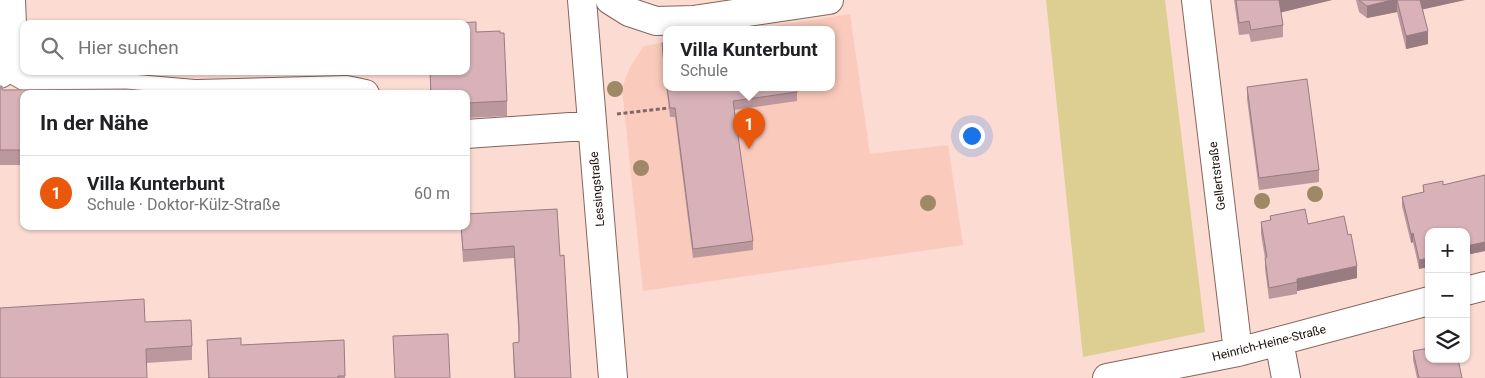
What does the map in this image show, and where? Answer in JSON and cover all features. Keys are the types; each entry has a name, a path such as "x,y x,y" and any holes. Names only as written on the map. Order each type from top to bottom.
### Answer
{"street":[{"path":"11,0 13,49 5,71 32,80 149,90"},
{"name":"Lessingstraße","path":"582,0 614,378"},
{"path":"610,0 630,12 656,21 693,20 829,0"},
{"name":"Gellertstraße","path":"1196,0 1238,352"},
{"path":"470,134 570,127 592,122"},
{"path":"1470,290 1485,286"},
{"name":"Heinrich-Heine-Straße","path":"1107,378 1238,352 1425,302"},
{"path":"1279,341 1286,378"}],"path":[{"path":"592,122 669,108"}],"shaded area":[{"path":"1046,0 1165,0 1205,332 1083,357"},
{"path":"850,14 870,154 948,145 963,245 643,291 622,88 630,67 644,46 663,43 663,91 835,91 835,26 771,26"}],"building":[{"path":"1236,0 1279,0 1283,25 1251,30 1249,21 1239,23"},
{"path":"1359,0 1392,0 1367,6"},
{"path":"1397,0 1420,0 1428,31 1406,36"},
{"path":"470,22 476,22 476,32 500,31 500,33 504,33 507,101 470,103 470,90 431,90 430,75 470,75"},
{"path":"1307,79 1319,170 1259,178 1247,87"},
{"path":"0,86 2,86 2,90 126,89 137,90 20,90 20,150 0,150"},
{"path":"667,91 797,91 733,101 753,241 693,249 675,108 670,108"},
{"path":"1485,175 1485,242 1470,245 1470,228 1425,228 1425,259 1419,260 1402,197 1424,192 1423,185 1443,181 1443,185"},
{"path":"557,209 560,256 564,255 571,378 515,378 513,343 519,342 519,327 514,246 463,250 461,230 470,230 470,214"},
{"path":"1305,209 1308,224 1344,216 1348,235 1351,234 1357,266 1297,279 1297,282 1269,288 1265,258 1267,257 1261,222 1271,220 1270,216"},
{"path":"144,299 145,322 191,320 192,346 146,349 147,378 0,378 0,308"},
{"path":"448,334 450,378 395,378 393,336"},
{"path":"241,338 241,345 344,340 345,376 338,376 338,378 209,378 207,340"},
{"path":"1425,349 1425,363 1459,363 1462,378 1419,378 1413,351"}],"place":[{"name":"Villa Kunterbunt","path":"749,149"}]}
